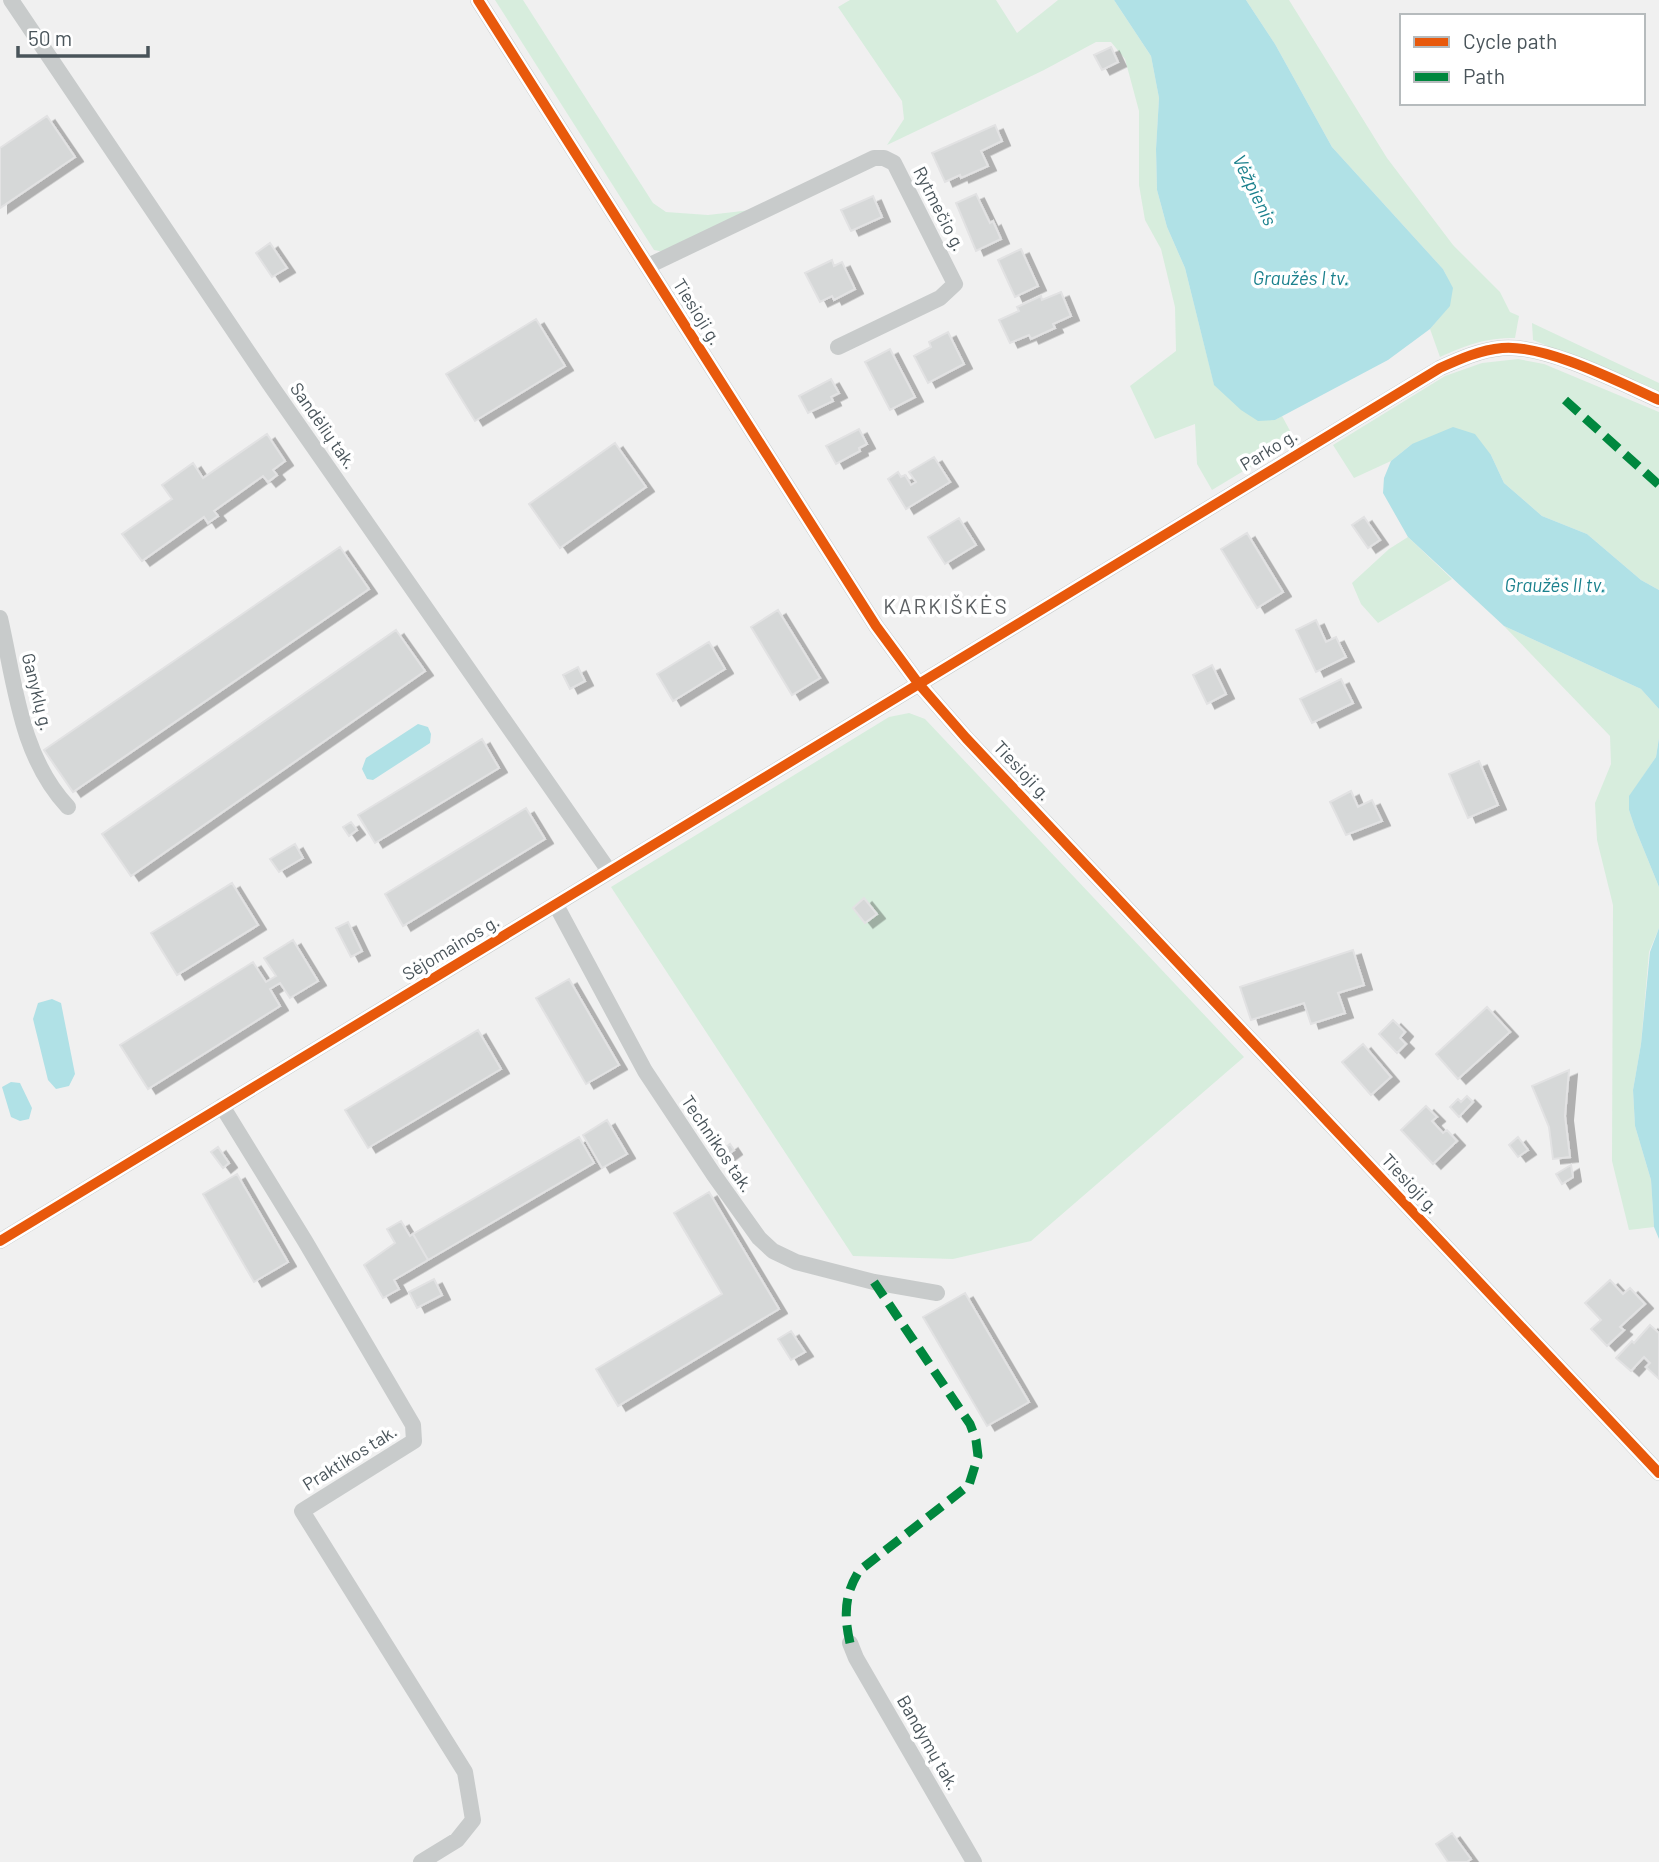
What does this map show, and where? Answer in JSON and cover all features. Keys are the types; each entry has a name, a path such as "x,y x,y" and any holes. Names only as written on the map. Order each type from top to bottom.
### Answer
{"street":[{"name":"Sandėlių tak.","path":"11,0 277,395 608,871"},
{"name":"Tiesioji g.","path":"478,0 869,614 918,683 1209,998 1659,1473"},
{"name":"Rytmečio g.","path":"648,266 874,158 884,158 894,163 955,284 940,298 838,347"},
{"name":"Parko g.","path":"918,683 1440,368 1461,358 1502,348 1525,348 1584,367 1659,400"},
{"name":"Ganyklų g.","path":"0,618 21,718 35,757 53,791 68,807"},
{"name":"Sėjomainos g.","path":"0,1241 918,683"},
{"name":"Technikos tak.","path":"556,905 645,1071 759,1238 772,1251 796,1262 874,1282 937,1293"},
{"name":"Praktikos tak.","path":"222,1106 413,1425 414,1441 302,1511 465,1772 472,1820 457,1840 421,1862"},
{"name":"Bandymų tak.","path":"850,1643 856,1658 974,1862"}],"green space":[{"path":"495,0 523,0 653,203 666,212 708,215 751,210 664,252 654,250"},
{"path":"850,0 996,0 1017,33 1058,0 1114,0 1151,56 1159,98 1157,190 1167,227 1185,268 1214,384 1275,420 1282,416 1295,440 1212,490 1197,464 1195,424 1155,439 1130,386 1176,351 1175,307 1161,249 1145,220 1139,185 1139,111 1125,59 1111,42 1096,42 1044,70 887,145 904,119 902,101 838,7"},
{"path":"1246,0 1289,0 1387,158 1453,245 1500,292 1510,312 1519,316 1515,338 1476,343 1440,357 1430,329 1450,301 1451,288 1443,269 1332,147 1275,44"},
{"path":"1532,323 1659,383 1659,392 1533,340"},
{"path":"1518,359 1544,364 1659,412 1659,590 1641,580 1587,534 1542,516 1504,483 1491,455 1412,444 1391,461 1354,478 1333,445 1445,376 1482,363"},
{"path":"1408,537 1452,579 1378,623 1361,604 1352,583 1389,549"},
{"path":"1504,626 1641,689 1659,709 1656,757 1629,797 1629,810 1635,828 1659,887 1659,928 1649,952 1641,1044 1633,1090 1635,1126 1651,1180 1654,1227 1629,1230 1612,1161 1613,905 1597,840 1595,803 1611,764 1610,736"},
{"path":"909,713 925,719 1244,1057 1031,1241 953,1259 853,1256 611,887 889,717"}],"water":[{"name":"Graužės I tv.","path":"1114,0 1246,0 1275,44 1332,147 1443,269 1453,288 1450,306 1430,329 1388,360 1275,420 1258,421 1241,410 1214,385 1185,268 1167,227 1157,190 1159,98 1151,56"},
{"name":"Graužės II tv.","path":"1453,427 1475,434 1491,455 1504,483 1542,516 1587,534 1641,580 1659,590 1659,709 1641,689 1504,626 1408,537 1383,493 1384,478 1391,461 1412,444"},
{"path":"418,724 428,727 431,734 430,743 373,780 367,779 362,769 366,758"},
{"path":"1659,738 1659,887 1629,810 1629,796 1656,757"},
{"path":"1659,928 1659,1239 1654,1227 1651,1180 1635,1126 1633,1090 1641,1044 1650,952"},
{"path":"52,999 61,1003 75,1074 69,1086 56,1089 48,1080 33,1019 38,1003"},
{"path":"11,1082 20,1083 32,1108 29,1119 20,1121 11,1117 2,1087"}],"building":[{"path":"1111,47 1118,62 1102,70 1094,55"},
{"path":"47,116 75,157 0,208 0,148"},
{"path":"995,125 1002,141 981,151 988,166 945,182 932,153"},
{"path":"976,194 1001,239 976,251 956,203"},
{"path":"873,196 882,217 851,231 841,210"},
{"path":"270,243 287,268 272,277 256,253"},
{"path":"1021,249 1038,286 1015,297 998,260"},
{"path":"832,260 834,266 842,262 855,289 834,300 832,296 820,302 805,273"},
{"path":"1061,292 1071,316 1053,324 1055,328 1031,339 1029,335 1010,343 999,320 1019,311 1017,307 1041,296 1042,300"},
{"path":"536,319 565,366 475,421 446,374"},
{"path":"948,332 964,364 928,383 914,356 931,347 929,342"},
{"path":"890,349 915,397 890,410 865,362"},
{"path":"831,379 839,393 831,397 833,401 808,413 799,396"},
{"path":"859,429 867,444 836,464 826,446"},
{"path":"267,434 285,461 273,470 277,475 268,482 263,476 214,511 218,516 208,523 204,517 142,561 122,534 172,499 162,485 193,463 203,478"},
{"path":"615,443 646,487 560,548 529,504"},
{"path":"934,457 950,482 906,509 888,479 898,472 901,477 905,475 911,485 916,482 909,472"},
{"path":"1364,517 1380,540 1368,548 1352,525"},
{"path":"959,518 976,545 945,564 928,537"},
{"path":"1247,533 1283,592 1257,608 1221,549"},
{"path":"340,547 369,589 73,792 44,750"},
{"path":"778,610 820,678 792,695 751,627"},
{"path":"1316,620 1326,642 1336,637 1346,657 1316,672 1296,630"},
{"path":"396,630 425,671 131,876 102,834"},
{"path":"709,642 725,669 673,701 657,674"},
{"path":"1212,665 1226,694 1207,704 1193,675"},
{"path":"578,667 585,681 570,689 563,675"},
{"path":"1341,679 1353,703 1312,723 1300,699"},
{"path":"482,739 499,768 375,843 358,815"},
{"path":"1479,761 1498,805 1468,818 1449,774"},
{"path":"1351,791 1358,807 1372,800 1382,821 1346,835 1330,802"},
{"path":"526,808 545,839 403,926 385,894"},
{"path":"351,822 357,830 349,836 343,827"},
{"path":"295,844 303,858 279,872 270,859"},
{"path":"232,883 258,925 177,975 151,933"},
{"path":"864,898 877,914 865,923 853,908"},
{"path":"348,922 362,951 351,957 336,928"},
{"path":"293,940 318,981 290,998 280,983 270,989 280,1006 148,1089 120,1045 253,962 266,982 276,976 264,958"},
{"path":"1353,950 1364,985 1338,993 1345,1013 1311,1024 1304,1003 1251,1020 1240,987"},
{"path":"569,979 619,1065 586,1084 536,998"},
{"path":"1487,1007 1510,1032 1458,1079 1436,1054"},
{"path":"1393,1020 1405,1032 1400,1038 1406,1044 1397,1053 1379,1034"},
{"path":"478,1030 501,1069 368,1148 345,1110"},
{"path":"1363,1044 1391,1077 1371,1095 1342,1062"},
{"path":"1569,1070 1565,1116 1570,1157 1553,1159 1549,1127 1532,1086"},
{"path":"1467,1096 1473,1102 1459,1117 1450,1107 1458,1099 1461,1102"},
{"path":"1426,1106 1437,1117 1432,1121 1443,1133 1447,1130 1457,1141 1433,1164 1401,1130"},
{"path":"607,1120 627,1154 602,1168 583,1135"},
{"path":"579,1137 594,1163 428,1260 413,1234"},
{"path":"1518,1137 1528,1150 1518,1157 1509,1145"},
{"path":"730,1144 734,1150 726,1156 722,1150"},
{"path":"218,1147 229,1163 223,1168 211,1152"},
{"path":"1571,1165 1573,1177 1562,1184 1556,1174"},
{"path":"237,1174 288,1262 254,1282 203,1194"},
{"path":"709,1192 779,1309 618,1406 596,1369 722,1294 674,1213"},
{"path":"401,1221 410,1236 413,1234 428,1260 394,1280 399,1289 383,1298 364,1265 395,1243 387,1229"},
{"path":"434,1279 442,1295 417,1308 409,1292"},
{"path":"1610,1280 1623,1294 1630,1288 1645,1304 1620,1327 1624,1330 1607,1346 1591,1329 1601,1320 1585,1303"},
{"path":"965,1293 1029,1402 987,1426 923,1317"},
{"path":"1650,1325 1659,1333 1659,1379 1646,1367 1650,1363 1644,1357 1631,1371 1616,1358"},
{"path":"791,1331 805,1352 791,1360 778,1339"},
{"path":"1452,1833 1471,1859 1467,1862 1448,1862 1436,1844"}],"marked path":[{"path":"1565,400 1659,485"},
{"path":"850,1643 847,1624 848,1597 859,1571 969,1485 978,1456 970,1424 874,1282"}],"cycle path":[{"path":"478,0 876,626 918,683 966,738 1659,1473"},
{"path":"0,1241 1440,368 1486,351 1519,348 1582,366 1659,400"}],"district":[{"name":"KARKIŠKĖS","path":"946,607"}],"water label":[{"name":"Vėžpienis","path":"1255,190"}]}
